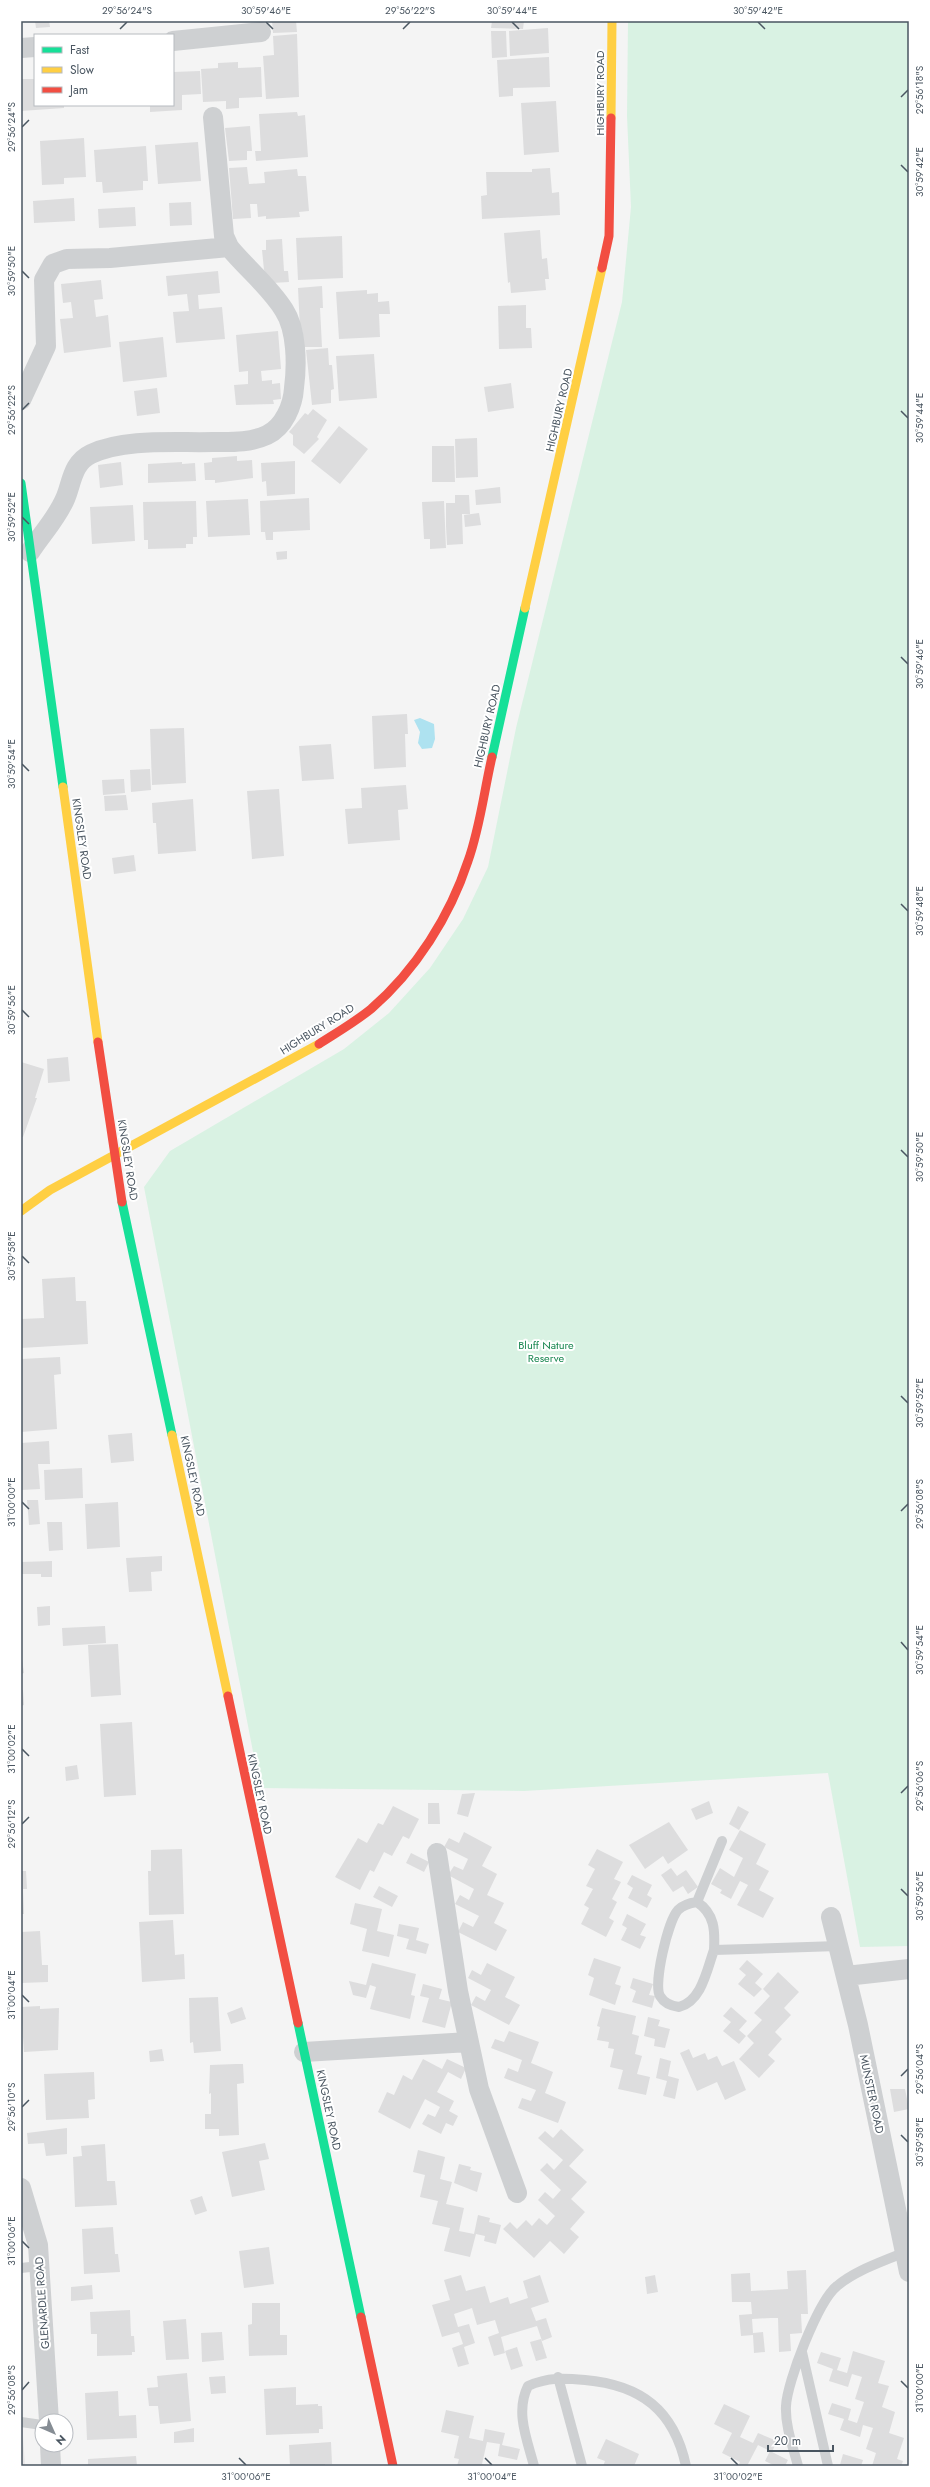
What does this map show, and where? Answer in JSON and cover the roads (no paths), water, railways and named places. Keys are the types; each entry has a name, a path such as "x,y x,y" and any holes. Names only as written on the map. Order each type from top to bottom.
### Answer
{"street":[{"name":"HIGHBURY ROAD","path":"21,1211 50,1190 311,1049 371,1008 419,957 449,908 462,880 469,859 517,652 609,236 612,21"},
{"path":"174,41 261,32"},
{"path":"21,48 34,47"},
{"path":"30,552 65,499 70,480 79,462 90,454 145,443 232,442 255,440 269,434 288,413 293,399 295,380 292,335 289,320 278,301 229,247 222,224 213,117"},
{"path":"21,400 46,346 44,280 53,264 67,259 110,258 229,247"},
{"name":"KINGSLEY ROAD","path":"21,483 117,1179 258,1843 393,2466"},
{"path":"437,1853 458,1991 479,2089 517,2193"},
{"name":"MUNSTER ROAD","path":"831,1917 846,1976 909,2272"},
{"path":"846,1976 909,1969"},
{"path":"304,2052 469,2042"},
{"name":"GLENARDLE ROAD","path":"21,2188 34,2228 30,2267 48,2413"},
{"path":"50,2453 51,2466"}],"lane":[{"path":"697,1902 722,1841"},
{"path":"697,1902 705,1908 712,1921 715,1930 714,1950 704,1981 691,2000 679,2006 665,2002 660,1996 657,1979 672,1917 682,1906 697,1902"},
{"path":"714,1950 838,1946"},
{"path":"798,2466 786,2420 786,2406 793,2374 825,2299 835,2287 851,2276 905,2252"},
{"path":"802,2352 828,2466"},
{"path":"534,2466 522,2419 523,2396 528,2386 558,2377 603,2381 633,2390 653,2404 674,2431 686,2466"},
{"path":"558,2377 582,2466"},
{"path":"21,2422 34,2424"}],"water":[{"path":"420,718 434,724 435,739 432,748 422,749 418,743 420,732 414,720"}],"park label":[{"name":"Bluff Nature Reserve","path":"546,1351"}]}
